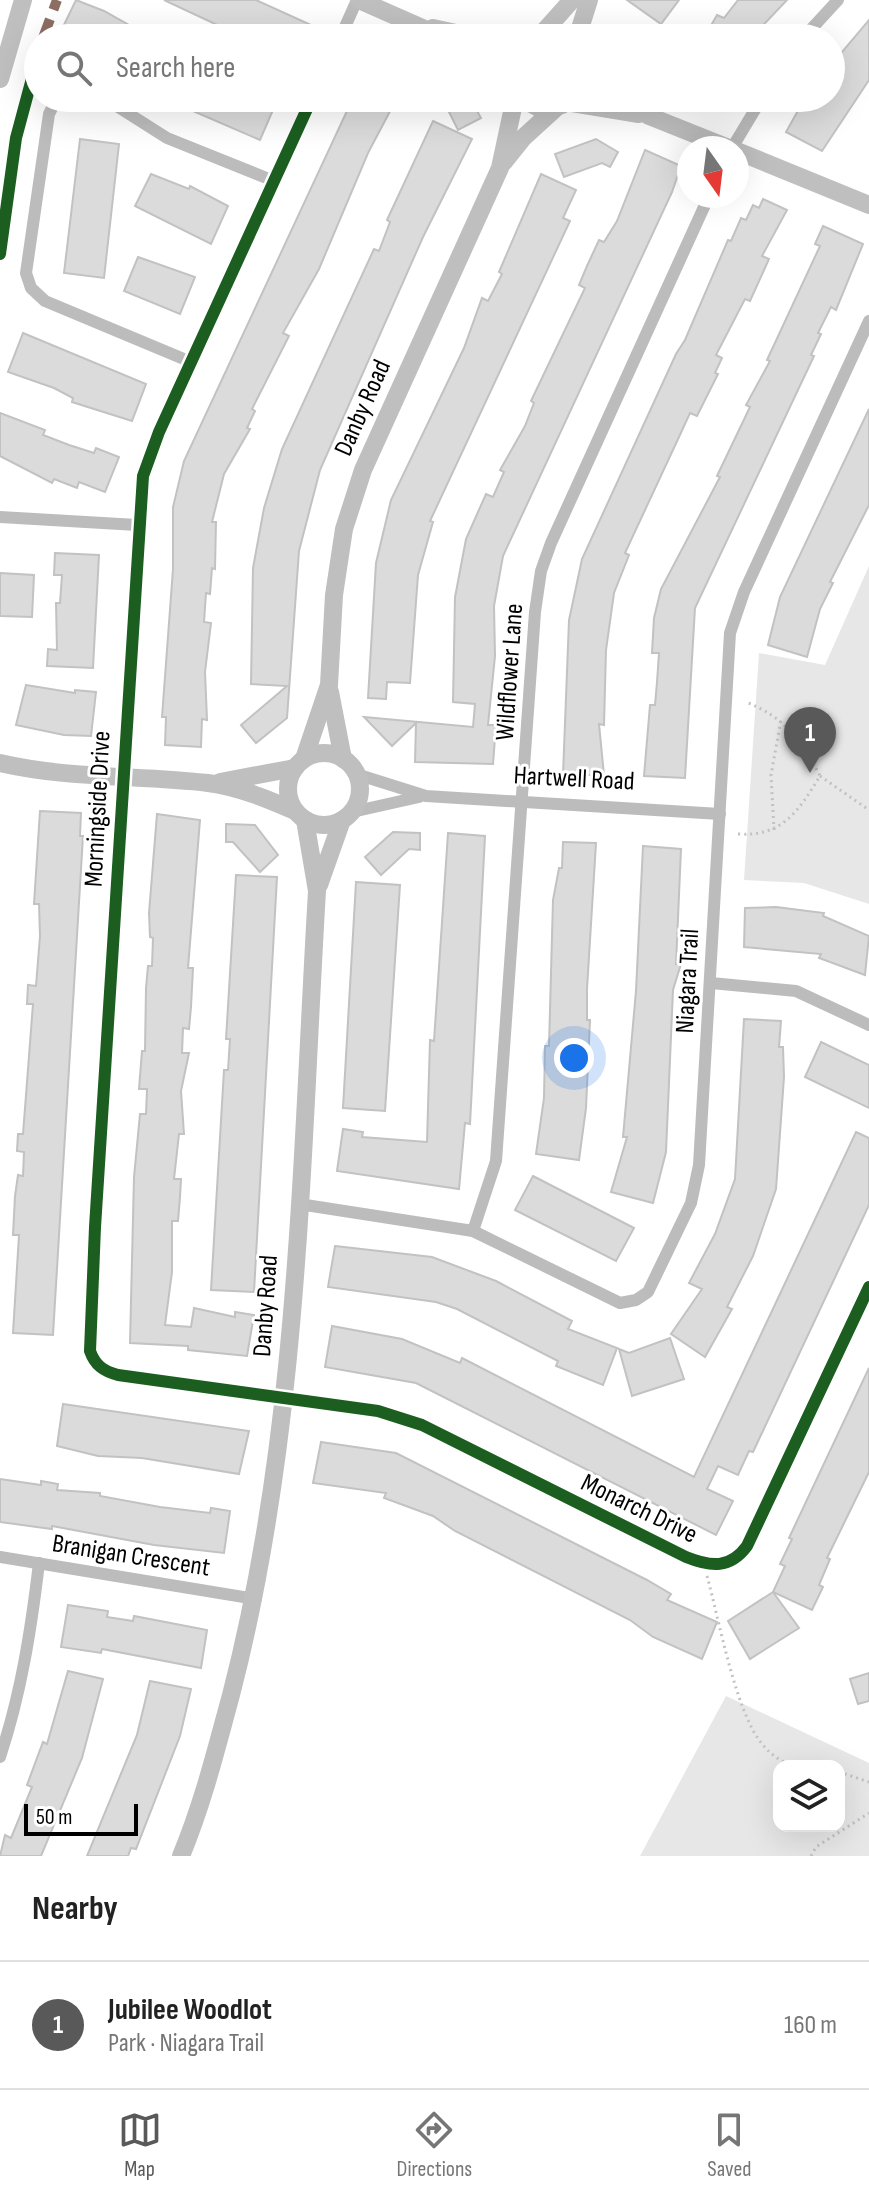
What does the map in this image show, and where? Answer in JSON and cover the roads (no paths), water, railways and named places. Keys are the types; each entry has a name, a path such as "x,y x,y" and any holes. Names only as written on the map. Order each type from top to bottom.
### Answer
{"street":[{"path":"0,79 23,0"},
{"path":"347,24 358,0 417,24"},
{"path":"551,24 572,0"},
{"path":"581,24 589,0"},
{"path":"816,24 838,0"},
{"path":"50,112 26,273 31,288 45,301 191,362"},
{"path":"126,112 167,138 274,181"},
{"name":"Morningside Drive","path":"285,1399 118,1375 102,1369 90,1351 137,525 147,466 306,112"},
{"name":"Danby Road","path":"343,759 329,685 334,595 349,514 363,470 500,168 514,112"},
{"name":"Danby Road","path":"500,168 524,137 553,112"},
{"path":"625,112 649,116"},
{"path":"643,112 700,136"},
{"path":"740,136 754,112"},
{"path":"749,156 869,205"},
{"name":"Wildflower Lane","path":"473,1231 496,1161 535,612 545,558 704,208"},
{"name":"Niagara Trail","path":"299,1204 473,1231 620,1303 636,1300 648,1292 695,1188 711,983 730,633 744,592 869,321"},
{"path":"0,517 137,525"},
{"name":"Danby Road","path":"300,764 329,685"},
{"path":"0,763 49,772 210,783 255,794 323,825 347,816 359,794 356,774 343,759 324,754 300,764 210,783"},
{"path":"300,764 288,787 300,816"},
{"name":"Hartwell Road","path":"356,774 426,796 720,814"},
{"name":"Hartwell Road","path":"347,816 426,796"},
{"name":"Danby Road","path":"181,1856 202,1806 256,1599 285,1399 317,891 300,816"},
{"name":"Danby Road","path":"317,891 347,816"},
{"path":"711,983 796,991 869,1025"},
{"name":"Monarch Drive","path":"285,1399 378,1411 422,1425 703,1564 736,1560 747,1546 869,1287"},
{"name":"Branigan Crescent","path":"0,1557 256,1599"},
{"path":"0,1757 20,1686 39,1563"}],"place":[{"name":"Jubilee Woodlot","path":"810,773"}]}
